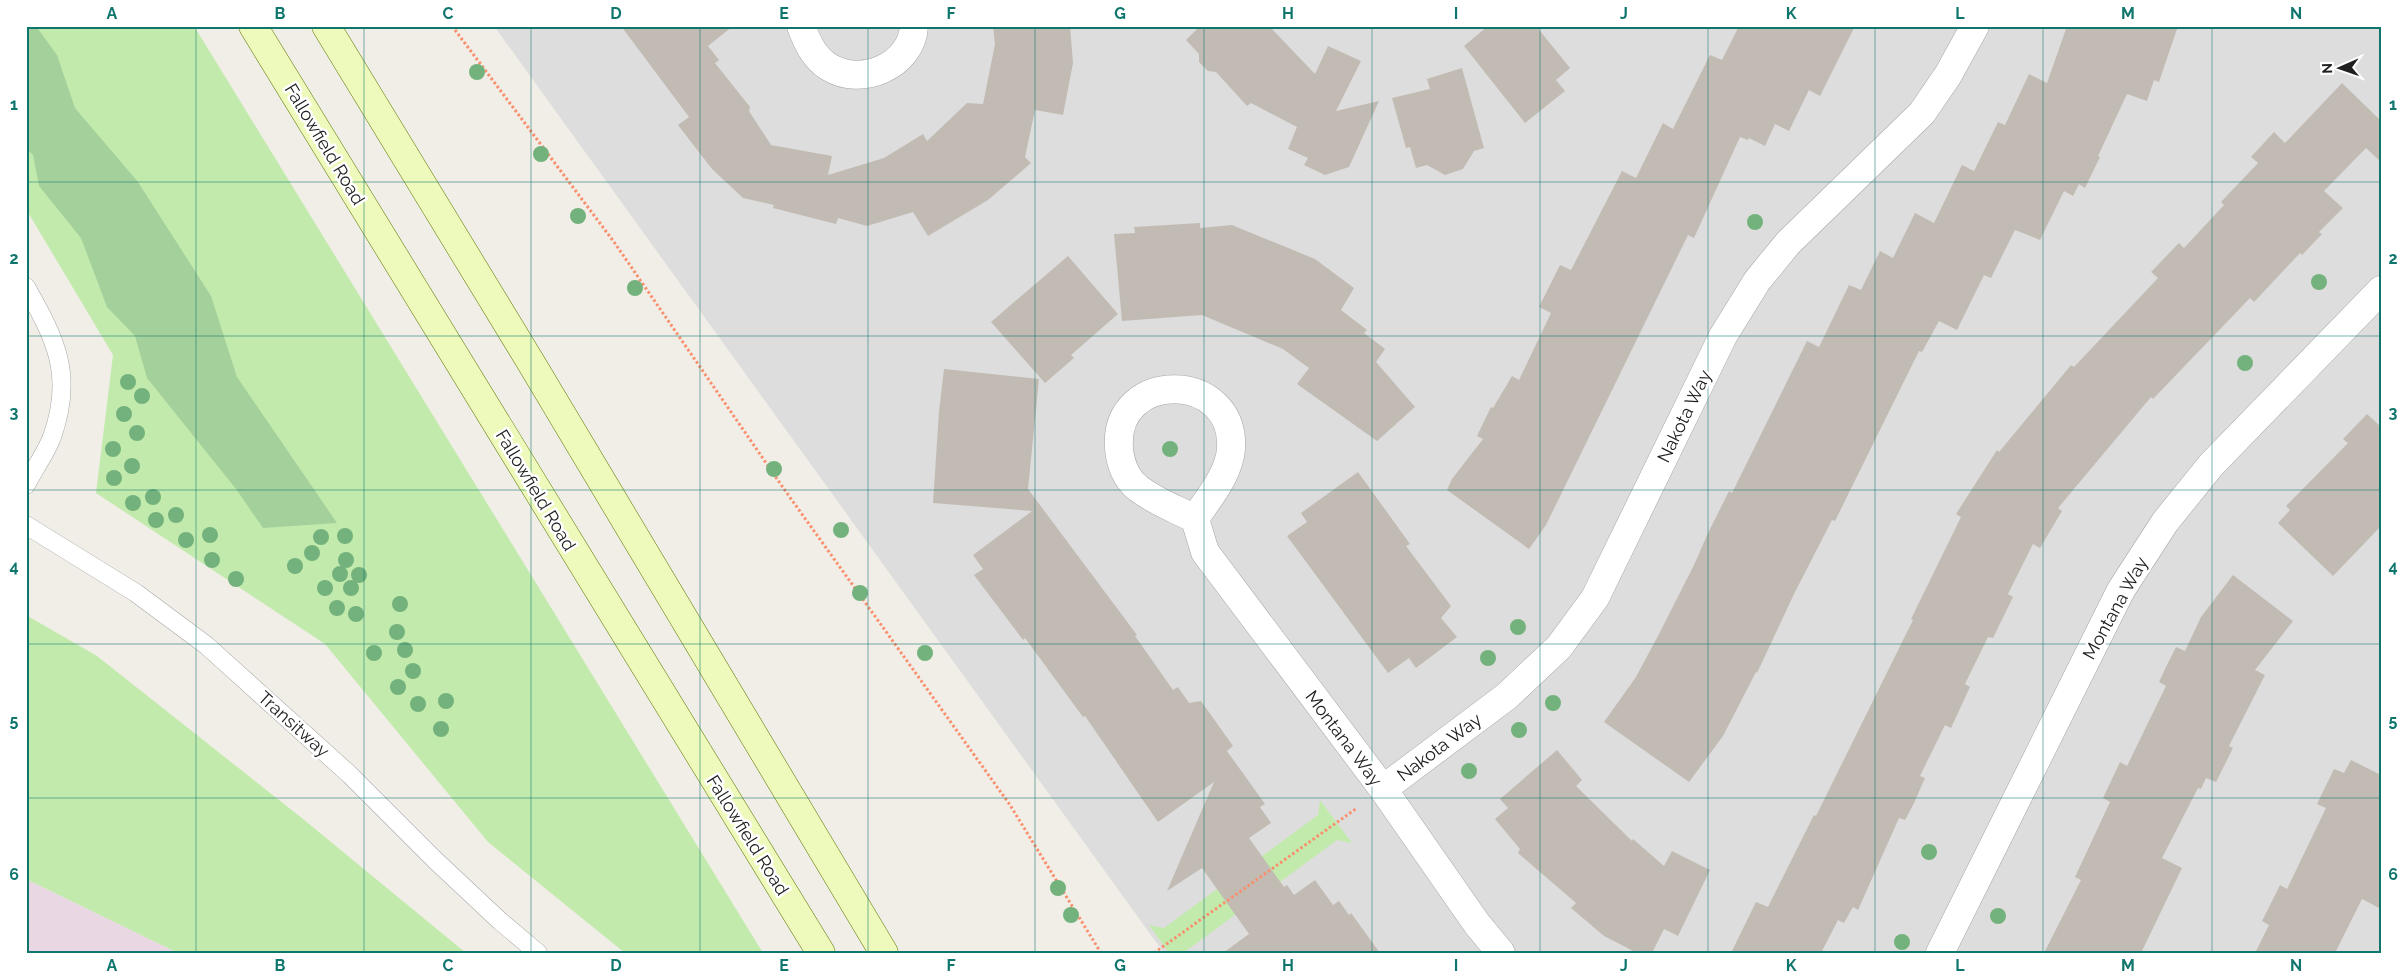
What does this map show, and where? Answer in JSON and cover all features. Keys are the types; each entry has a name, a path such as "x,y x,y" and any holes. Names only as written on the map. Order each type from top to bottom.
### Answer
{"main road":[{"name":"Fallowfield Road","path":"253,26 821,953"},
{"path":"326,26 530,361 884,953"}],"street":[{"path":"801,26 816,55 829,67 846,74 864,75 881,71 896,61 907,48 914,26"},
{"name":"Nakota Way","path":"1383,789 1508,696 1559,647 1596,598 1722,336 1757,282 1788,243 1922,112 1948,75 1975,26"},
{"name":"Montana Way","path":"1940,953 2121,590 2165,522 2211,465 2381,290"},
{"path":"1180,388 1197,392 1212,402 1224,415 1230,432 1231,450 1226,467 1219,483 1195,519 1137,488 1126,474 1119,457 1118,440 1122,422 1132,407 1146,396 1162,389 1180,388"},
{"name":"Montana Way","path":"1195,519 1205,552 1383,789 1476,924 1501,953"}],"lane":[{"path":"26,287 50,329 60,359 62,380 60,410 51,438 26,484"},
{"name":"Transitway","path":"26,525 136,593 206,645 350,775 435,860 500,921 538,953"}],"path":[{"path":"452,26 614,242 784,489 1010,805 1101,953"},
{"path":"1154,953 1383,789"}],"shaded area":[{"path":"494,26 2381,26 2381,953 1164,953"},
{"path":"26,879 178,953 26,953"}],"green space":[{"path":"26,26 194,26 763,953 625,953 488,842 325,644 96,493 113,355 26,209"},
{"path":"26,26 36,26 57,55 75,108 138,182 211,296 237,377 337,523 263,528 236,489 147,378 135,336 107,307 81,238 39,186 33,155 26,148"},
{"path":"26,615 97,656 303,819 466,953 178,953 26,879"},
{"path":"1320,800 1352,843 1337,840 1183,953 1169,953 1149,925 1164,928 1318,815"}],"building":[{"path":"621,26 733,26 708,46 719,60 715,63 750,107 749,111 771,145 832,156 828,175 884,158 923,134 927,141 967,103 983,104 995,44 993,26 1070,26 1073,63 1063,115 1035,110 1025,157 1031,163 988,200 928,236 913,212 867,226 838,218 836,224 773,208 774,205 743,198 712,169 678,125 689,117"},
{"path":"1200,26 1269,26 1315,74 1328,46 1361,61 1336,111 1379,101 1349,167 1325,175 1304,165 1308,158 1288,149 1297,127 1251,103 1247,106 1216,72 1208,71 1199,62 1199,54 1186,40"},
{"path":"1488,26 1536,26 1570,68 1556,80 1565,91 1525,123 1464,46"},
{"path":"1739,26 1855,26 1820,96 1809,90 1789,131 1775,124 1765,146 1749,138 1748,140 1740,137 1694,238 1688,235 1546,525 1529,549 1447,490 1452,479 1483,439 1477,436 1491,407 1493,408 1512,376 1519,380 1551,313 1539,307 1560,265 1571,270 1622,171 1636,178 1663,123 1673,129 1710,55 1722,60"},
{"path":"2067,26 2178,26 2159,82 2154,80 2147,101 2127,94 2085,188 2079,184 2073,196 2064,191 2040,240 2015,230 1991,278 1984,275 1957,330 1939,321 1922,352 1919,351 1835,521 1832,520 1794,594 1757,673 1723,736 1689,782 1604,722 1636,677 1659,634 1729,491 1732,493 1807,341 1819,347 1849,285 1861,290 1880,251 1893,258 1915,213 1934,223 1962,165 1974,171 1998,122 2005,125 2029,74 2047,83"},
{"path":"1462,68 1484,148 1474,151 1463,169 1445,175 1427,165 1416,168 1410,147 1406,148 1392,98 1430,89 1427,79"},
{"path":"2342,83 2381,121 2381,162 2366,148 2324,191 2343,208 2319,232 2322,234 2302,255 2300,253 2254,302 2250,298 2153,399 2151,397 2058,508 2062,511 2040,548 2033,544 2008,594 2013,597 1993,638 1988,637 1965,684 1970,687 1951,728 1945,725 1920,776 1925,778 1914,803 1905,820 1899,818 1858,910 1853,907 1844,923 1838,920 1821,953 1731,953 1756,902 1768,907 1814,815 1816,816 1913,620 1911,619 1961,517 1956,514 1997,450 1999,452 2071,365 2074,367 2158,278 2151,272 2179,243 2184,248 2224,205 2221,202 2258,163 2251,157 2274,132 2285,143"},
{"path":"1200,223 1200,228 1232,225 1315,259 1354,288 1341,310 1367,330 1364,333 1385,349 1376,362 1415,407 1377,441 1297,384 1309,368 1283,349 1202,315 1122,321 1114,234 1135,233 1134,227"},
{"path":"1068,256 1118,314 1071,355 1074,358 1045,383 991,322"},
{"path":"944,369 1039,379 1028,489 1137,635 1135,636 1173,690 1178,687 1189,703 1201,701 1233,746 1227,751 1265,804 1260,807 1271,823 1249,838 1284,887 1287,885 1294,895 1315,880 1333,905 1339,901 1349,915 1351,913 1380,953 1223,953 1249,934 1202,868 1167,891 1214,782 1158,822 1085,716 1083,717 1025,638 1023,640 974,575 983,569 973,555 1032,511 933,503 939,411"},
{"path":"2367,414 2381,427 2381,526 2333,576 2278,523 2290,510 2286,506 2348,443 2343,439"},
{"path":"1358,472 1410,544 1406,546 1451,606 1441,618 1457,637 1416,668 1409,658 1388,673 1287,536 1307,522 1301,513"},
{"path":"2233,575 2293,621 2255,670 2265,675 2229,746 2233,748 2216,782 2206,778 2201,789 2198,788 2162,858 2182,868 2141,953 2044,953 2081,880 2075,877 2110,802 2103,798 2120,762 2127,766 2166,686 2159,682 2176,647 2185,651 2201,617"},
{"path":"1557,750 1582,780 1576,786 1632,841 1633,839 1664,866 1672,851 1710,870 1678,936 1664,929 1652,953 1637,953 1604,936 1571,908 1576,903 1518,853 1520,849 1495,819 1508,808 1500,799"},
{"path":"2351,760 2381,775 2381,909 2362,899 2335,953 2255,953 2269,925 2262,921 2280,885 2287,889 2326,808 2317,804 2334,769 2344,773"}]}
